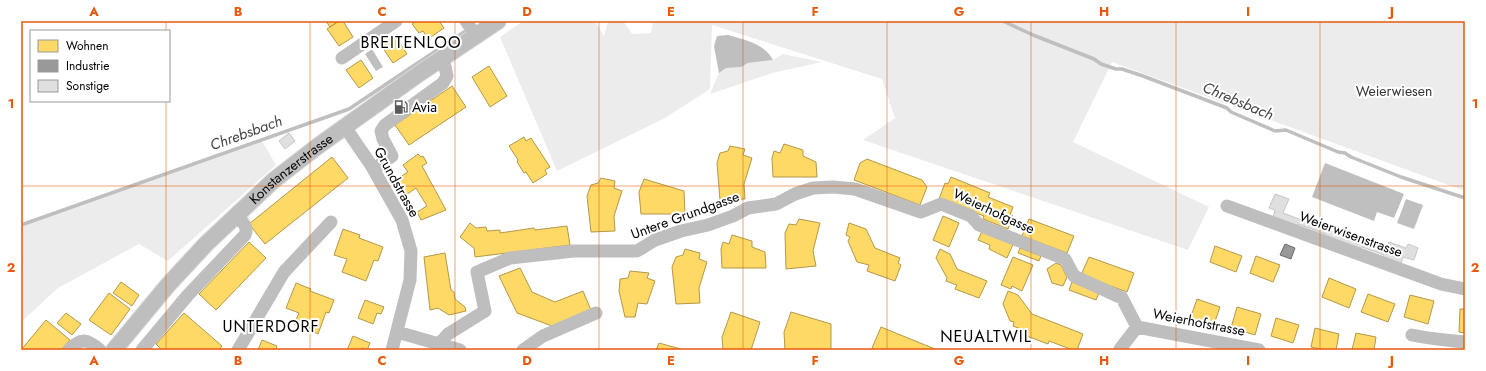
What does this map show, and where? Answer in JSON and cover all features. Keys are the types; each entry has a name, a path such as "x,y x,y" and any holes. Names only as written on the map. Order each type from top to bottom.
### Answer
{"main road":[{"name":"Konstanzerstrasse","path":"118,345 178,273 236,214 274,180 318,146 498,21"}],"street":[{"path":"342,58 396,21"},
{"path":"466,21 476,36"},
{"path":"374,169 392,156 383,139 381,131 385,124 443,83 447,76 443,58"},
{"name":"Grundstrasse","path":"345,128 374,169 402,220 411,250 410,280 392,350"},
{"name":"Untere Grundgasse","path":"439,344 448,334 485,311 477,272 510,258 574,251 636,252 655,240 681,231 708,225 733,216 748,208 776,204 795,194 814,188 833,187 855,189"},
{"name":"Weierhofgasse","path":"855,189 921,212 941,204 971,216 979,225 1065,259 1074,276 1122,298 1137,327"},
{"name":"Weierwisenstrasse","path":"1227,206 1441,284 1465,288"},
{"path":"142,350 188,295 245,235 246,228 236,214"},
{"path":"238,350 284,272 332,222"},
{"path":"523,350 543,336 596,313"},
{"name":"Weierhofstrasse","path":"1120,349 1137,327 1259,350"},
{"path":"397,332 460,350"},
{"path":"1412,335 1435,340 1441,339 1465,342"},
{"path":"69,350 78,342 82,341 91,343 100,350"},
{"path":"118,345 136,350"}],"green space":[{"name":"Weierwiesen","path":"523,21 595,21 604,36 608,21 624,22 632,34 651,33 653,21 1465,21 1465,191 1112,62 1073,142 1209,207 1188,250 863,140 895,118 882,79 712,25 710,89 665,118 557,171 500,37"},
{"path":"783,54 822,62 772,73 710,94 719,73 726,68 741,67 748,63 773,60"},
{"path":"261,139 276,165 168,261 139,244 58,288 21,322 21,225"}],"shaded area":[{"path":"728,35 754,43 765,50 773,60 748,63 741,67 726,68 719,73 714,46 717,36"},
{"path":"372,49 383,67 376,71 365,54"},
{"path":"1325,163 1404,194 1394,218 1377,212 1374,221 1312,197"},
{"path":"1406,199 1423,205 1414,229 1397,223"}],"building: Wohnen":[{"path":"326,21 339,21 330,27"},
{"path":"339,21 343,21 353,37 339,46 327,29"},
{"path":"416,21 439,21 444,28 428,39 423,31 419,33 412,24"},
{"path":"394,34 407,54 393,63 380,44"},
{"path":"361,60 373,78 359,88 346,70"},
{"path":"489,66 507,96 490,107 472,77"},
{"path":"452,86 466,107 409,145 395,125"},
{"path":"524,137 526,141 531,138 550,167 545,170 547,174 533,183 526,172 524,173 509,146"},
{"path":"784,144 803,150 803,156 816,162 817,177 773,177 772,158 774,151 780,153"},
{"path":"730,146 745,149 743,155 752,158 744,184 745,199 720,200 717,163 720,153 728,151"},
{"path":"418,154 421,157 423,156 427,163 422,166 446,210 421,220 417,212 427,206 416,188 406,195 397,179 408,172 403,165"},
{"path":"332,157 348,178 265,244 249,224"},
{"path":"867,159 922,180 927,187 920,205 854,180 860,163"},
{"path":"951,177 990,193 988,197 1013,207 1010,215 1013,216 1008,229 983,219 984,216 939,199 945,183 948,184"},
{"path":"601,178 615,181 614,188 622,191 614,216 615,231 591,232 587,196 591,185 598,183"},
{"path":"644,179 684,191 685,214 641,214 639,192"},
{"path":"943,216 959,223 949,247 933,240"},
{"path":"799,219 820,223 813,251 816,266 786,269 785,233 789,224 796,225"},
{"path":"1029,219 1074,236 1067,253 1022,236"},
{"path":"470,223 476,228 486,227 487,231 500,230 500,233 534,228 535,230 567,226 570,245 475,257 474,248 460,237"},
{"path":"849,223 866,229 875,248 900,258 898,263 901,265 895,281 867,271 869,265 857,262 848,241 850,237 846,235"},
{"path":"343,229 360,235 359,238 383,247 378,261 374,260 366,281 342,272 347,259 334,255"},
{"path":"983,229 1014,242 1007,258 989,249 990,245 978,240"},
{"path":"732,235 752,241 752,247 765,252 766,268 722,268 721,249 723,242 729,244"},
{"path":"249,242 266,258 216,310 199,294"},
{"path":"1215,246 1242,256 1236,272 1210,262"},
{"path":"1020,248 1041,256 1039,261 1018,253"},
{"path":"685,249 700,253 699,259 707,262 699,288 700,303 676,304 672,267 676,257 683,255"},
{"path":"940,249 950,254 957,269 987,281 979,298 955,289 957,285 946,281 947,278 936,258"},
{"path":"445,253 451,290 454,292 455,299 465,307 466,311 449,315 438,308 430,310 424,257"},
{"path":"1256,256 1280,265 1273,282 1250,273"},
{"path":"1013,257 1033,265 1022,291 1012,286 1011,289 1001,285"},
{"path":"1089,257 1134,273 1127,292 1081,275"},
{"path":"1056,263 1061,265 1067,277 1063,286 1052,283 1047,269"},
{"path":"520,268 532,292 555,302 583,291 591,310 552,326 517,313 499,276"},
{"path":"630,271 649,273 647,278 655,281 647,304 638,303 635,317 625,317 619,291 620,279 628,278"},
{"path":"1329,278 1356,289 1349,308 1322,297"},
{"path":"121,282 139,295 132,306 113,293"},
{"path":"1072,282 1099,293 1096,300 1069,290"},
{"path":"296,283 311,289 310,291 334,300 329,313 326,312 318,334 294,324 299,313 286,308"},
{"path":"1008,291 1018,295 1032,314 1083,334 1077,350 1073,350 1049,341 1048,344 1024,335 1026,331 1013,326 1014,322 1010,321 1003,304"},
{"path":"109,293 130,309 111,335 89,320"},
{"path":"1368,294 1395,304 1388,322 1361,312"},
{"path":"1410,295 1434,301 1428,324 1404,317"},
{"path":"1197,299 1220,307 1213,327 1190,319"},
{"path":"365,300 384,307 381,314 377,313 373,324 358,318"},
{"path":"1237,307 1261,314 1255,335 1231,328"},
{"path":"1460,309 1465,309 1465,333 1459,332"},
{"path":"731,312 760,322 751,350 723,350 722,337"},
{"path":"791,312 831,324 831,350 785,350 784,332"},
{"path":"66,313 81,324 72,335 57,323"},
{"path":"184,313 222,346 219,350 162,350 156,344"},
{"path":"1276,318 1299,325 1293,343 1271,336"},
{"path":"46,320 70,340 61,350 21,350"},
{"path":"881,327 935,350 876,350 872,348"},
{"path":"1315,328 1339,334 1336,350 1325,350 1311,347"},
{"path":"1356,333 1376,337 1374,350 1352,350"},
{"path":"353,336 370,343 367,350 362,348 361,350 347,350"},
{"path":"262,340 277,346 276,349 280,350 258,350"},
{"path":"659,343 684,350 656,350"}],"building: Industrie":[{"path":"1285,244 1295,248 1291,259 1280,255"}],"building: Sonstige":[{"path":"289,133 295,141 285,149 279,141"},
{"path":"1275,194 1289,199 1283,213 1385,251 1389,242 1406,248 1408,244 1418,248 1414,260 1403,257 1401,264 1383,257 1384,255 1362,247 1361,250 1324,236 1325,234 1273,217 1275,210 1269,208"}],"waterway":[{"name":"Chrebsbach","path":"1003,21 1033,35 1094,59 1101,64 1143,76 1227,108 1231,112 1275,131 1286,130 1401,177 1465,198"},
{"name":"Chrebsbach","path":"21,225 349,109 464,32"}],"place":[{"name":"Avia","path":"401,107"}],"district":[{"name":"BREITENLOO","path":"411,42"},
{"name":"UNTERDORF","path":"271,326"},
{"name":"NEUALTWIL","path":"986,336"}]}
